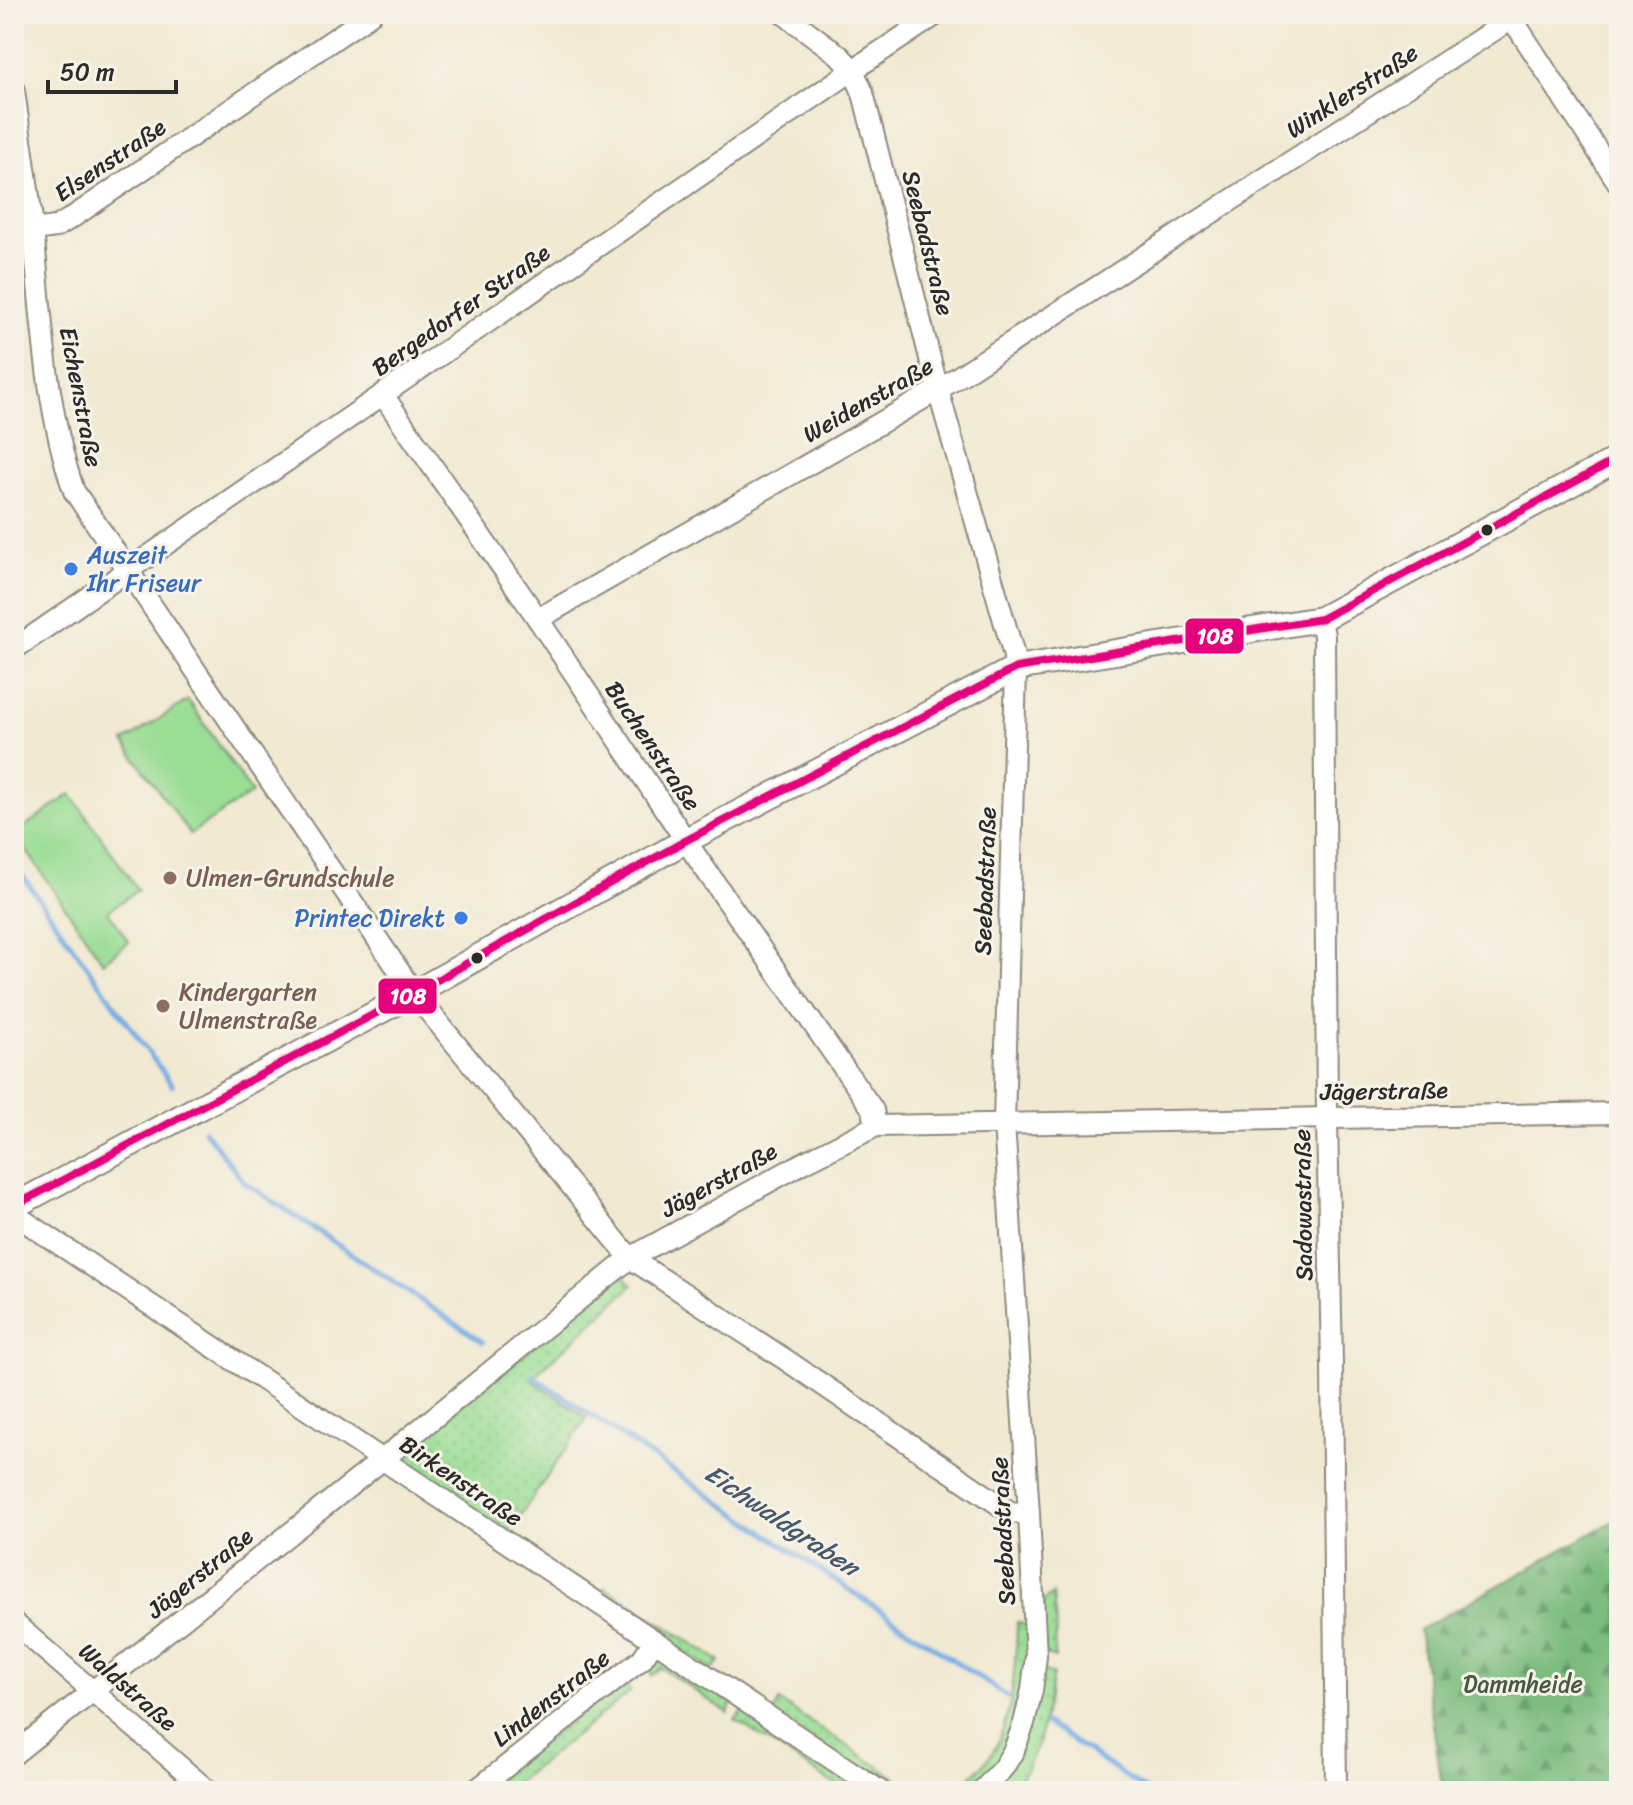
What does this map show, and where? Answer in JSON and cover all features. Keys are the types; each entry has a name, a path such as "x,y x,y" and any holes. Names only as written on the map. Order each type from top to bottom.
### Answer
{"street":[{"name":"Elsenstraße","path":"33,230 56,227 73,217 371,14"},
{"name":"Seebadstraße","path":"784,14 839,55 853,70 863,93 938,390 1016,668 1004,1123 1036,1656 1032,1690 1014,1750 1003,1768 982,1791"},
{"name":"Bergedorfer Straße","path":"14,649 937,14"},
{"path":"1513,15 1619,184"},
{"name":"Winklerstraße","path":"1214,210 1513,15"},
{"name":"Eichenstraße","path":"14,90 51,395 64,461 74,491 414,993 630,1258 1010,1512 1029,1514"},
{"name":"Weidenstraße","path":"538,619 938,390 1214,210"},
{"name":"Buchenstraße","path":"383,395 538,619 685,841 873,1110 876,1126"},
{"path":"14,1206 414,993 685,841 1016,668 1321,619 1619,458"},
{"name":"Sadowastraße","path":"1321,619 1324,636 1336,1791"},
{"name":"Jägerstraße","path":"14,1754 630,1258 876,1126 1619,1113"},
{"name":"Birkenstraße","path":"14,1214 880,1791"},
{"name":"Waldstraße","path":"14,1623 208,1791"},
{"name":"Lindenstraße","path":"475,1791 642,1659 654,1641"}],"green space":[{"path":"188,700 252,793 190,834 124,742"},
{"path":"71,794 138,890 108,911 129,942 103,962 15,834"},
{"path":"622,1274 633,1285 531,1379 587,1418 514,1525 504,1534 403,1465 407,1450"},
{"name":"Dammheide","path":"1619,1518 1619,1791 1443,1791 1419,1630"},
{"path":"605,1587 720,1661 712,1670 601,1599"},
{"path":"1053,1594 1055,1658 1043,1654 1043,1601"},
{"path":"1017,1622 1031,1627 1024,1696 1002,1758 973,1791 954,1791 986,1761 1004,1727 1012,1691"},
{"path":"659,1657 732,1702 728,1713 661,1668 651,1676 651,1663"},
{"path":"1043,1670 1053,1675 1035,1751 1011,1791 994,1791"},
{"path":"619,1683 627,1685 630,1692 506,1791 482,1791"},
{"path":"779,1701 916,1791 891,1791 773,1713"},
{"path":"744,1709 869,1791 845,1791 735,1720"}],"waterway":[{"name":"Eichwaldgraben","path":"14,864 172,1085"},
{"name":"Eichwaldgraben","path":"204,1130 244,1182 483,1342"},
{"name":"Eichwaldgraben","path":"533,1376 1008,1697"},
{"name":"Eichwaldgraben","path":"1046,1723 1147,1791"}],"transit line":[{"name":"108","path":"14,1206 414,993 685,841 1016,668 1321,619 1619,458"}],"place":[{"name":"Auszeit Ihr Friseur","path":"71,569"},
{"name":"Ulmen-Grundschule","path":"170,878"},
{"name":"Printec Direkt","path":"461,918"},
{"name":"Kindergarten Ulmenstraße","path":"163,1006"}]}
